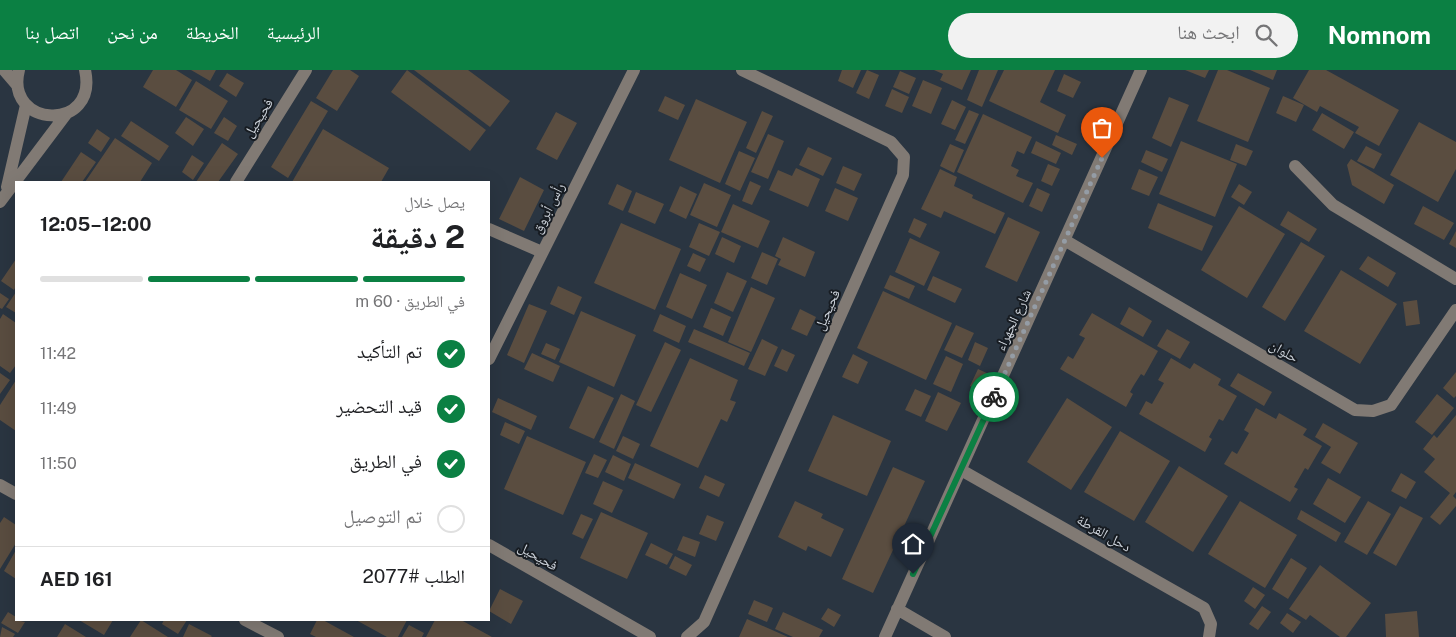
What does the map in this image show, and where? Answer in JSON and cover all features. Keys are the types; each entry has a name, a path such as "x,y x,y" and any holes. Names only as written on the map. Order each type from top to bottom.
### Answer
{"street":[{"path":"2,198 26,105 18,85 4,70"},
{"path":"18,85 19,70"},
{"name":"فحيحيل","path":"237,181 306,70"},
{"name":"رأس أبروق","path":"490,357 634,70"},
{"name":"فحيحيل","path":"687,637 704,622 903,176 904,156 890,142 742,70"},
{"name":"شارع الجهراء","path":"885,637 1142,70"},
{"path":"26,105 46,115 56,116 67,113 83,99 88,73"},
{"path":"2,198 67,113"},
{"path":"1295,166 1334,204 1456,279"},
{"path":"490,229 542,252"},
{"name":"حلوان","path":"1066,241 1356,410 1373,411 1391,405 1456,310"},
{"name":"دحل القرطة","path":"962,470 1204,608 1211,624 1209,637"},
{"path":"0,485 15,493"},
{"name":"فحيحيل","path":"490,546 650,637"},
{"path":"897,609 945,637"},
{"path":"247,621 278,637"}],"building":[{"path":"153,70 176,70 192,80 176,107 143,87"},
{"path":"191,70 216,70 210,81"},
{"path":"333,70 350,70 359,76 337,111 316,98"},
{"path":"407,70 486,130 470,151 391,92"},
{"path":"414,70 468,70 510,101 490,127"},
{"path":"842,70 861,70 853,88 838,81"},
{"path":"867,70 879,75 869,99 856,93"},
{"path":"934,70 971,70 962,90 940,80 943,74"},
{"path":"979,70 998,70 982,107 967,100"},
{"path":"1004,70 1055,70 1040,102 1066,115 1058,133 989,101"},
{"path":"1185,70 1209,70 1205,78"},
{"path":"1218,70 1227,70 1270,88 1248,142 1197,121"},
{"path":"1250,70 1277,70 1273,80"},
{"path":"1309,70 1326,70 1399,110 1379,146 1355,133 1359,127 1320,106 1317,112 1293,98"},
{"path":"900,71 916,78 909,94 893,87"},
{"path":"227,73 244,83 236,97 219,86"},
{"path":"1064,74 1081,82 1073,98 1057,91"},
{"path":"923,80 942,88 931,114 912,106"},
{"path":"196,81 228,101 211,129 179,110"},
{"path":"892,89 909,97 902,113 885,106"},
{"path":"665,96 685,105 678,120 658,111"},
{"path":"1283,96 1304,105 1296,122 1276,113"},
{"path":"1169,97 1189,105 1171,147 1152,138"},
{"path":"696,99 747,122 720,183 669,160"},
{"path":"952,100 966,107 955,130 941,124"},
{"path":"311,101 328,111 288,178 271,167"},
{"path":"969,110 979,114 965,144 955,140"},
{"path":"762,111 773,116 756,153 746,148"},
{"path":"556,112 577,123 557,160 536,149"},
{"path":"1322,113 1354,132 1344,149 1312,130"},
{"path":"983,114 1032,137 1024,154 1017,151 1011,166 1019,170 1016,176 1033,183 1023,203 957,172"},
{"path":"186,117 204,129 193,146 175,133"},
{"path":"224,117 237,126 228,141 214,133"},
{"path":"131,121 169,146 159,161 121,136"},
{"path":"1419,122 1456,142 1456,169 1438,202 1390,175"},
{"path":"97,129 110,138 101,152 88,143"},
{"path":"323,129 389,168 382,181 293,181"},
{"path":"768,134 784,141 768,179 751,172"},
{"path":"1056,135 1077,144 1072,155 1052,145"},
{"path":"115,138 152,163 141,181 86,181"},
{"path":"1036,141 1061,153 1056,164 1031,153"},
{"path":"1181,141 1237,164 1215,217 1159,194"},
{"path":"222,143 238,154 219,181 197,181"},
{"path":"950,144 964,150 954,173 940,166"},
{"path":"1236,144 1253,151 1246,166 1230,160"},
{"path":"1366,146 1382,154 1374,169 1357,161"},
{"path":"808,147 832,158 823,176 799,165"},
{"path":"1146,150 1168,159 1162,172 1141,162"},
{"path":"739,151 755,158 740,191 725,184"},
{"path":"81,152 96,162 83,181 62,181"},
{"path":"192,155 204,163 193,180 182,172"},
{"path":"1351,159 1394,185 1384,204 1352,185 1347,165"},
{"path":"1048,164 1060,169 1052,186 1041,181"},
{"path":"843,166 862,174 854,191 836,183"},
{"path":"796,168 820,179 808,207 769,190 778,170 792,176"},
{"path":"940,169 957,177 954,186 973,195 972,198 1005,213 995,234 944,211 941,218 921,209"},
{"path":"1139,169 1158,177 1149,196 1131,189"},
{"path":"520,177 544,190 524,231 499,219"},
{"path":"750,181 761,186 752,205 742,201"},
{"path":"704,183 731,195 717,227 690,215"},
{"path":"617,184 632,191 623,211 608,204"},
{"path":"1239,184 1252,192 1244,205 1231,197"},
{"path":"680,186 697,194 686,219 669,211"},
{"path":"835,188 858,198 848,221 825,211"},
{"path":"1037,188 1050,194 1042,212 1029,206"},
{"path":"636,192 664,204 655,224 628,212"},
{"path":"1158,203 1213,226 1202,251 1148,228"},
{"path":"733,204 770,221 758,248 721,232"},
{"path":"1239,206 1285,234 1247,298 1201,270"},
{"path":"1423,206 1454,223 1444,240 1414,224"},
{"path":"1288,211 1317,229 1309,242 1280,225"},
{"path":"1008,217 1040,232 1017,282 985,267"},
{"path":"914,218 927,224 920,238 908,232"},
{"path":"621,223 681,249 655,310 594,283"},
{"path":"699,223 720,232 709,256 689,247"},
{"path":"1456,231 1456,248 1449,244"},
{"path":"722,237 741,246 734,263 715,254"},
{"path":"783,237 815,252 805,277 778,265 781,259 775,256"},
{"path":"910,238 940,252 924,286 895,272"},
{"path":"1301,242 1325,256 1285,321 1262,307"},
{"path":"762,252 778,259 767,285 751,278"},
{"path":"693,253 706,259 700,272 687,266"},
{"path":"1368,256 1396,273 1388,287 1359,269"},
{"path":"15,260 14,290 1,281"},
{"path":"1341,270 1397,304 1360,364 1304,331"},
{"path":"727,272 747,281 733,312 714,303"},
{"path":"680,273 707,285 692,319 666,307"},
{"path":"890,275 915,286 909,299 884,288"},
{"path":"933,276 962,289 955,303 927,290"},
{"path":"558,286 582,297 574,315 550,304"},
{"path":"751,287 775,298 751,352 728,342"},
{"path":"883,291 952,323 926,380 857,348"},
{"path":"0,293 9,299 2,309 0,308"},
{"path":"15,294 15,312 6,307"},
{"path":"1417,300 1420,324 1406,326 1403,302"},
{"path":"529,304 547,311 524,363 507,355"},
{"path":"1129,307 1152,321 1143,337 1120,324"},
{"path":"711,308 731,317 723,336 703,327"},
{"path":"800,309 816,317 807,336 791,329"},
{"path":"581,311 636,335 614,387 559,362"},
{"path":"1092,313 1158,351 1144,376 1141,374 1130,392 1133,394 1126,407 1060,369 1068,356 1073,359 1085,338 1079,335"},
{"path":"3,314 15,322 15,366 10,373 0,366 0,319"},
{"path":"660,314 686,326 679,343 653,331"},
{"path":"956,325 974,333 962,358 944,350"},
{"path":"694,329 750,353 744,366 688,342"},
{"path":"1167,329 1190,342 1180,359 1157,346"},
{"path":"762,339 778,347 765,376 748,369"},
{"path":"665,342 681,350 651,412 636,405"},
{"path":"975,342 988,348 980,366 968,360"},
{"path":"546,343 560,349 555,360 541,354"},
{"path":"782,349 795,355 787,372 774,366"},
{"path":"532,353 560,366 553,382 524,369"},
{"path":"853,354 868,362 858,384 842,377"},
{"path":"946,356 963,364 951,392 933,384"},
{"path":"690,358 738,380 730,400 736,402 727,422 721,419 698,468 650,446"},
{"path":"1171,358 1190,369 1194,363 1221,379 1218,385 1237,396 1223,421 1219,419 1209,437 1212,439 1205,452 1139,414 1146,401 1152,404 1164,383 1158,380"},
{"path":"978,369 991,375 983,392 970,386"},
{"path":"1456,372 1456,396 1454,398 1443,388"},
{"path":"0,373 10,380 0,394"},
{"path":"1238,373 1272,392 1264,406 1230,386"},
{"path":"15,382 15,430 0,420 0,405"},
{"path":"588,386 614,398 594,439 569,428"},
{"path":"915,389 931,396 921,417 905,410"},
{"path":"938,392 961,403 947,431 925,421"},
{"path":"621,394 635,401 614,449 599,442"},
{"path":"1437,394 1454,408 1432,435 1415,422"},
{"path":"498,398 537,416 531,430 492,412"},
{"path":"1067,398 1112,427 1071,490 1027,462"},
{"path":"1256,408 1276,419 1279,413 1307,429 1303,435 1322,446 1308,470 1305,468 1294,487 1298,489 1290,502 1224,464 1232,451 1237,454 1249,433 1244,430"},
{"path":"833,415 891,441 867,496 808,471"},
{"path":"1456,415 1456,492 1453,496 1456,499 1456,506 1440,525 1430,517 1450,493 1424,472 1435,459 1423,449 1434,435 1437,438"},
{"path":"505,422 525,431 519,444 500,435"},
{"path":"1323,423 1358,443 1340,474 1321,463 1331,447 1315,437"},
{"path":"1120,431 1170,461 1134,521 1084,492"},
{"path":"527,436 586,462 563,515 504,489"},
{"path":"623,436 640,444 633,459 616,451"},
{"path":"594,454 607,460 598,478 585,473"},
{"path":"613,455 631,464 624,481 605,472"},
{"path":"635,463 681,484 674,499 628,478"},
{"path":"1179,466 1228,496 1193,552 1145,522"},
{"path":"893,467 925,481 873,593 842,579"},
{"path":"1401,473 1416,482 1406,499 1391,491"},
{"path":"705,475 725,484 719,497 699,488"},
{"path":"1328,478 1361,497 1345,523 1313,504"},
{"path":"603,481 623,490 612,513 593,504"},
{"path":"795,501 823,514 821,518 844,529 831,557 808,546 806,551 778,537"},
{"path":"1240,501 1297,535 1265,588 1208,554"},
{"path":"1368,501 1391,514 1367,555 1344,542"},
{"path":"1400,506 1423,518 1396,566 1373,553"},
{"path":"1301,510 1341,533 1336,542 1297,519"},
{"path":"601,512 648,533 627,579 580,558"},
{"path":"581,514 593,519 583,539 572,534"},
{"path":"707,515 724,522 716,541 699,534"},
{"path":"4,517 15,524 15,545 0,569 0,523"},
{"path":"683,536 700,542 695,557 677,550"},
{"path":"651,543 673,554 667,565 645,555"},
{"path":"15,552 15,578 4,571"},
{"path":"675,556 692,565 686,576 669,568"},
{"path":"1291,558 1307,568 1288,599 1272,589"},
{"path":"1320,565 1371,603 1346,637 1340,637 1310,615 1306,620 1289,609"},
{"path":"1253,587 1265,595 1255,609 1244,601"},
{"path":"500,589 523,601 511,624 490,612"},
{"path":"754,600 773,608 767,622 748,614"},
{"path":"1262,606 1271,612 1258,630 1249,624"},
{"path":"828,608 841,615 834,627 821,619"},
{"path":"1417,611 1419,637 1386,637 1385,614"},
{"path":"8,612 15,616 15,621 25,622 18,633 1,623"},
{"path":"783,612 823,630 819,637 793,637 775,629"},
{"path":"1287,613 1301,622 1293,633 1280,623"},
{"path":"747,619 788,637 739,637"},
{"path":"81,621 112,621 104,635"},
{"path":"140,621 143,621 168,637 130,637"},
{"path":"164,621 186,621 178,634 162,624"},
{"path":"316,621 325,621 354,637 316,637 310,634"},
{"path":"358,621 406,621 398,637 387,637"},
{"path":"434,621 463,621 492,637 426,637"},
{"path":"65,624 86,637 57,637"},
{"path":"189,624 212,636 183,637"},
{"path":"409,625 424,633 422,637 402,637"},
{"path":"2,627 15,634 13,637 0,637"}],"way so far":[{"path":"994,397 1102,158"}],"route":[{"path":"913,574 994,397"}]}
